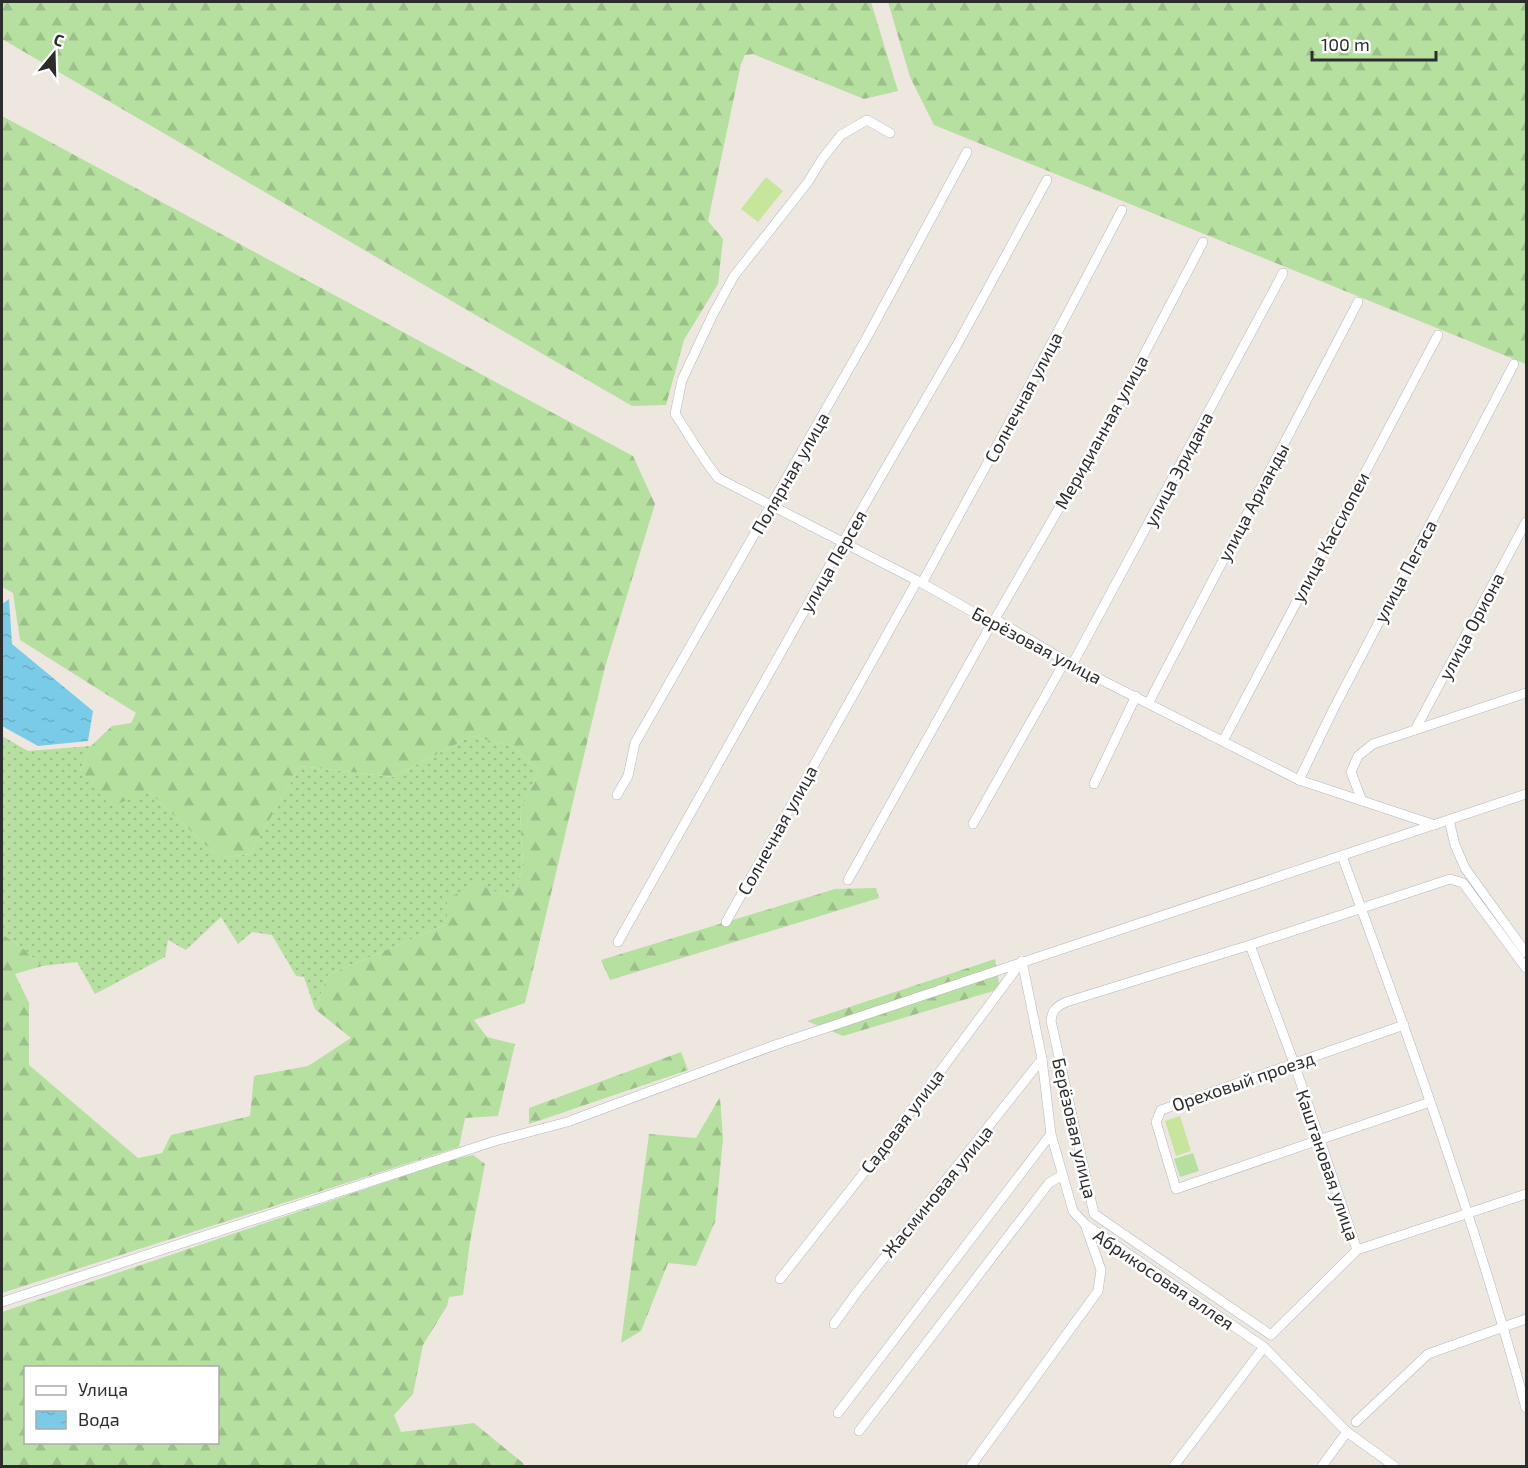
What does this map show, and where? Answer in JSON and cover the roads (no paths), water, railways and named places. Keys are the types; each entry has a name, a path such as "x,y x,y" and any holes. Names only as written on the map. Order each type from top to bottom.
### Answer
{"street":[{"name":"Берёзовая улица","path":"890,133 867,120 841,135 808,182 734,276 682,380 675,414 693,440 700,456 718,478 993,621 1068,663 1149,702 1299,780 1435,825"},
{"name":"Полярная улица","path":"617,795 628,776 636,743 866,339 966,153"},
{"name":"улица Персея","path":"618,942 843,542 957,345 1047,180"},
{"name":"Солнечная улица","path":"726,922 1018,407 1122,210"},
{"name":"Меридианная улица","path":"848,880 993,621 1107,425 1203,242"},
{"name":"улица Эридана","path":"973,824 1068,663 1283,273"},
{"name":"улица Арианды","path":"1149,702 1358,302"},
{"name":"улица Кассиопеи","path":"1223,741 1438,335"},
{"name":"улица Пегаса","path":"1299,780 1333,710 1515,364"},
{"name":"улица Ориона","path":"1415,730 1527,522"},
{"path":"1362,801 1351,772 1358,756 1373,744 1527,693"},
{"path":"1094,784 1136,696"},
{"path":"2,1302 495,1141 567,1122 775,1045 1527,794"},
{"path":"1449,820 1455,845 1465,868 1527,952"},
{"path":"1342,856 1404,1025 1468,1215 1527,1408"},
{"name":"Берёзовая улица","path":"1357,1250 1271,1335 1094,1214 1051,1022 1052,1013 1056,1007 1066,1002 1250,945 1450,879 1463,883 1527,968"},
{"name":"Каштановая улица","path":"1250,945 1294,1063 1357,1250"},
{"name":"Абрикосовая аллея","path":"1022,961 1042,1059 1051,1134 1061,1176 1073,1211 1085,1224 1264,1347 1347,1432 1394,1467"},
{"name":"Садовая улица","path":"780,1279 881,1151 1022,961"},
{"name":"Ореховый проезд","path":"1320,1139 1176,1190 1156,1122 1161,1110 1404,1025"},
{"name":"Жасминовая улица","path":"834,1324 1042,1059"},
{"path":"1320,1139 1430,1102"},
{"path":"838,1413 1051,1134"},
{"path":"859,1431 1049,1184 1061,1176"},
{"path":"1357,1250 1527,1194"},
{"path":"972,1467 1098,1291 1101,1270 1085,1224"},
{"path":"1356,1422 1428,1354 1527,1319"},
{"path":"1174,1467 1264,1347"},
{"path":"1322,1467 1347,1432"}],"water":[{"path":"9,599 12,644 93,711 88,741 38,746 2,726 2,604"}]}
